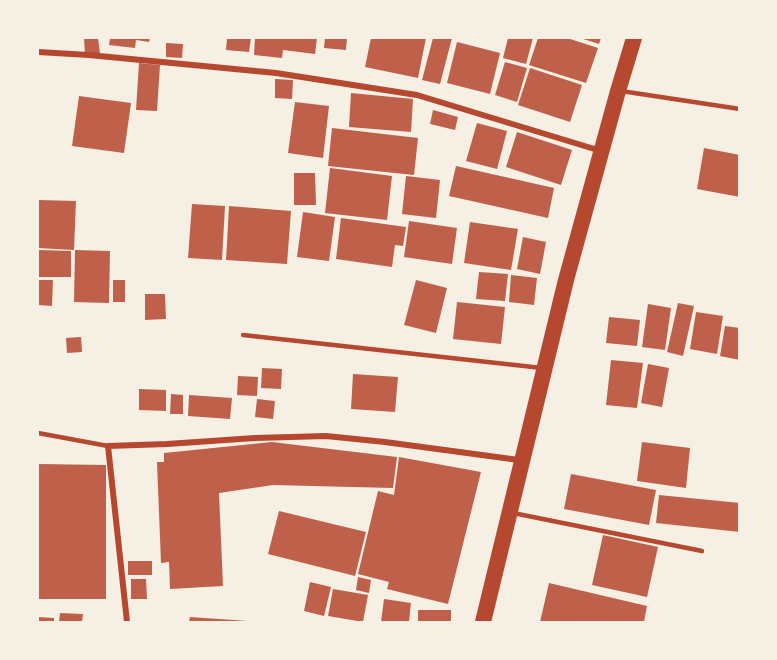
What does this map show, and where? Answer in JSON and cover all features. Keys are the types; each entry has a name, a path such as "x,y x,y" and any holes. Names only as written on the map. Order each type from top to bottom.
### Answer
{"highway":[{"path":"483,622 566,280 634,38"}],"street":[{"path":"38,52 276,73 417,95 601,152"},
{"path":"127,622 108,446 326,436 523,460"}],"lane":[{"path":"618,91 740,109"},
{"path":"243,335 545,369"},
{"path":"38,433 108,446"},
{"path":"510,512 702,551"}],"building":[{"path":"84,38 98,38 100,53 85,54"},
{"path":"110,38 150,38 149,42 136,40 135,48 109,45"},
{"path":"227,38 251,38 249,52 226,50"},
{"path":"255,38 317,38 315,54 283,50 282,58 254,55"},
{"path":"325,38 347,38 346,50 324,48"},
{"path":"371,38 426,38 418,78 365,67"},
{"path":"433,38 452,38 440,84 422,80"},
{"path":"508,38 533,38 526,64 503,58"},
{"path":"538,38 567,38 598,48 586,83 529,65"},
{"path":"580,38 601,38 599,44"},
{"path":"457,42 500,53 490,94 447,83"},
{"path":"166,43 183,44 182,58 166,57"},
{"path":"505,62 527,68 517,102 495,95"},
{"path":"139,63 160,65 157,111 136,110"},
{"path":"530,68 582,85 570,122 518,105"},
{"path":"275,79 293,80 292,99 275,98"},
{"path":"351,93 413,99 411,132 349,127"},
{"path":"79,96 131,103 124,153 72,146"},
{"path":"295,102 329,106 323,158 288,153"},
{"path":"433,110 458,117 455,130 430,124"},
{"path":"477,123 507,131 497,169 466,161"},
{"path":"332,128 418,138 414,175 328,166"},
{"path":"517,132 572,150 561,185 506,167"},
{"path":"704,148 740,155 740,197 697,189"},
{"path":"456,166 554,188 548,218 449,196"},
{"path":"330,168 392,176 387,220 325,213"},
{"path":"294,173 315,173 316,205 294,205"},
{"path":"406,176 440,180 436,218 402,214"},
{"path":"38,200 76,201 74,250 38,248"},
{"path":"192,204 225,206 222,260 188,258"},
{"path":"229,206 291,211 287,264 226,260"},
{"path":"303,212 335,217 329,261 297,257"},
{"path":"341,218 406,227 403,246 395,245 392,267 336,259"},
{"path":"409,221 457,228 452,264 404,257"},
{"path":"470,222 518,229 511,270 464,263"},
{"path":"523,237 546,242 540,274 517,269"},
{"path":"38,250 71,251 71,277 38,277"},
{"path":"75,250 110,251 109,303 74,302"},
{"path":"479,272 508,274 505,301 476,299"},
{"path":"511,275 537,278 534,305 509,302"},
{"path":"38,280 53,280 52,306 38,305"},
{"path":"113,280 125,280 125,302 113,302"},
{"path":"416,280 447,288 436,333 404,325"},
{"path":"145,294 165,294 166,319 145,320"},
{"path":"457,302 505,307 501,344 453,339"},
{"path":"678,303 694,306 683,356 667,352"},
{"path":"648,304 671,308 665,350 642,347"},
{"path":"696,312 723,316 717,354 690,349"},
{"path":"609,317 640,320 637,346 606,343"},
{"path":"725,326 740,328 740,360 720,356"},
{"path":"81,337 82,352 67,353 66,338"},
{"path":"611,360 643,363 637,408 606,405"},
{"path":"648,364 669,368 662,407 641,403"},
{"path":"262,368 282,369 281,389 261,388"},
{"path":"353,374 398,377 395,412 351,409"},
{"path":"238,376 258,377 257,396 237,395"},
{"path":"139,389 166,390 166,411 139,410"},
{"path":"171,394 183,395 183,414 170,414"},
{"path":"189,395 232,398 230,419 188,416"},
{"path":"257,399 275,401 273,419 255,417"},
{"path":"272,442 397,457 393,488 273,485 219,493 223,586 170,589 169,562 161,563 157,462 164,462 164,453"},
{"path":"642,442 690,448 686,488 637,481"},
{"path":"399,457 481,472 448,604 387,589 389,582 358,574 378,491 394,495"},
{"path":"38,464 106,465 106,599 38,599"},
{"path":"571,474 656,490 649,525 564,509"},
{"path":"659,495 740,503 740,532 656,523"},
{"path":"279,511 366,532 355,576 268,554"},
{"path":"603,535 658,547 647,597 592,585"},
{"path":"128,561 152,561 152,575 128,575"},
{"path":"358,577 371,580 369,593 356,590"},
{"path":"131,579 146,579 147,599 131,599"},
{"path":"310,582 331,587 324,616 304,611"},
{"path":"549,583 647,606 644,622 540,622"},
{"path":"333,589 368,595 363,622 328,616"},
{"path":"384,599 411,603 409,622 381,622"},
{"path":"418,610 451,610 451,622 418,622"},
{"path":"60,613 83,614 82,622 59,622"},
{"path":"38,617 54,618 54,622 38,622"},
{"path":"190,617 248,621 248,622 189,622"}]}
